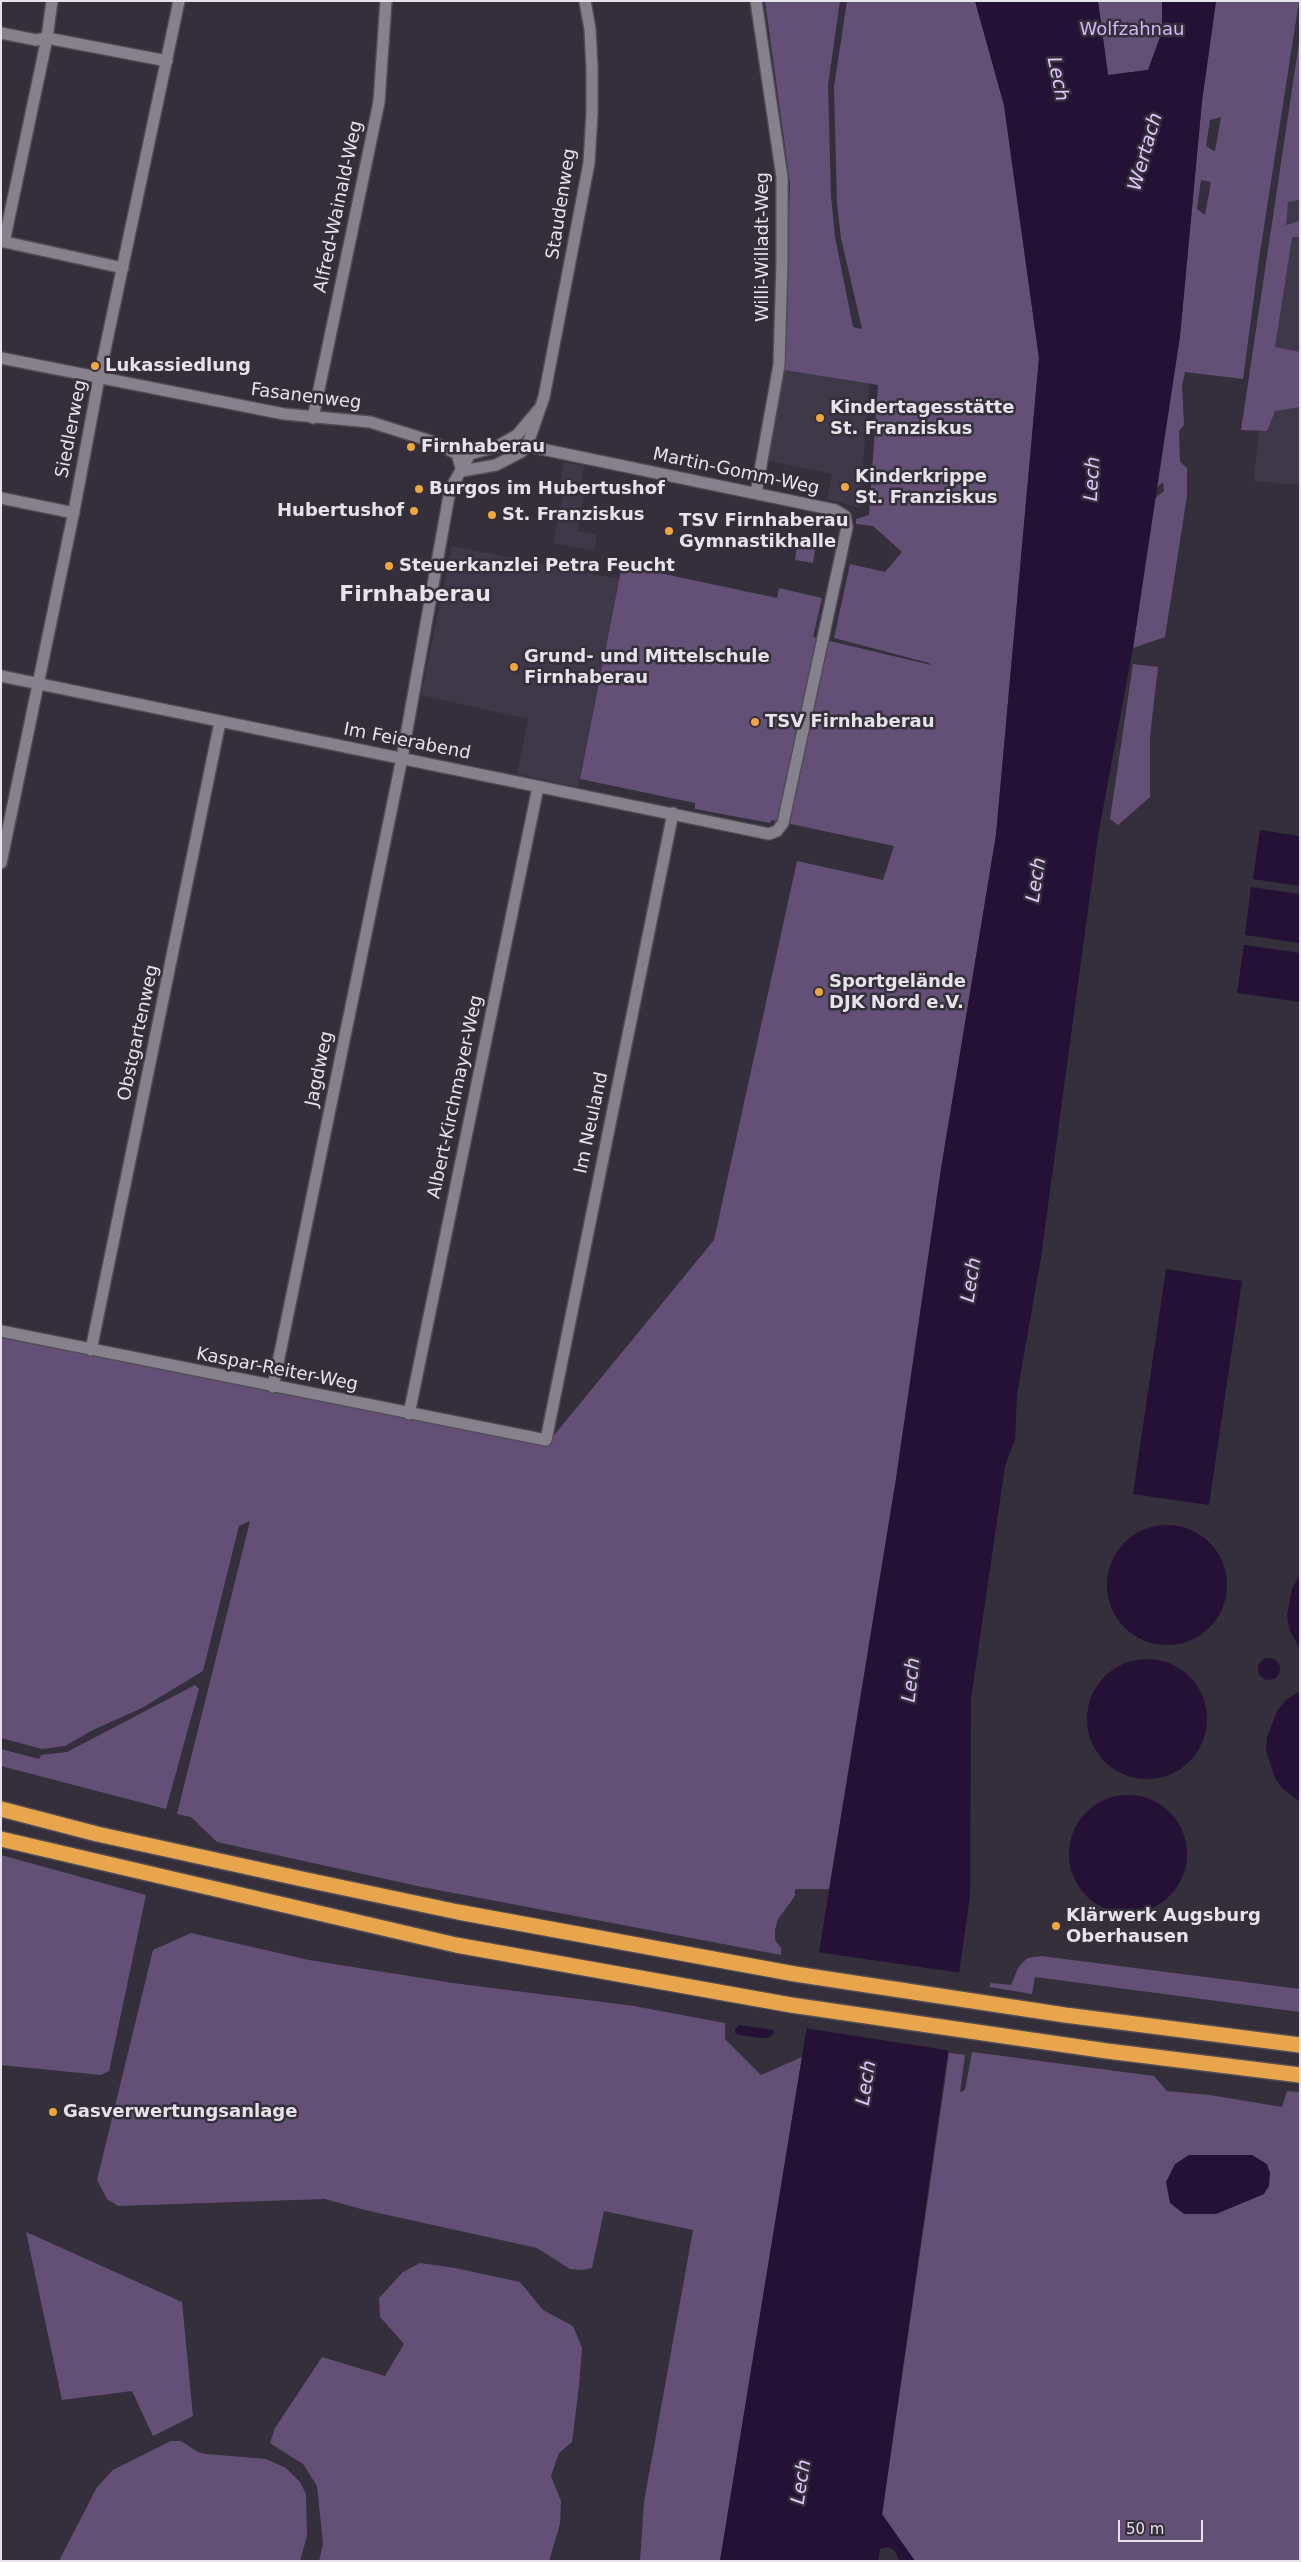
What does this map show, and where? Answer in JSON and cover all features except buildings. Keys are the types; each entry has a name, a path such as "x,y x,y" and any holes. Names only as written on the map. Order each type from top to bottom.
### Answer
{"highway":[{"path":"1,1809 98,1834 458,1912 796,1974 986,2003 1300,2045"},
{"path":"1,1839 456,1945 791,2005 982,2034 1300,2075"}],"street":[{"path":"52,1 47,38 3,242 123,268"},
{"name":"Siedlerweg","path":"1,863 74,513 99,378 179,1"},
{"name":"Alfred-Wainald-Weg","path":"314,418 379,102 386,1"},
{"name":"Staudenweg","path":"539,409 555,341 589,163 592,68 590,28 585,1"},
{"name":"Willi-Willadt-Weg","path":"756,1 782,177 778,365 756,494"},
{"path":"1,34 36,40 47,38 167,61"},
{"name":"Fasanenweg","path":"1,358 264,411 314,418 370,422 431,441 457,454 462,471"},
{"path":"462,471 496,465 521,452 527,446 539,409"},
{"path":"462,471 470,454 496,447 517,435 539,409"},
{"name":"Martin-Gomm-Weg","path":"527,446 835,510 845,516 847,527 783,823 777,830 769,834"},
{"name":"Jagdweg","path":"273,1387 402,758 450,490 462,471"},
{"path":"1,498 74,513"},
{"name":"Im Feierabend","path":"1,676 769,834"},
{"name":"Obstgartenweg","path":"90,1350 220,722"},
{"name":"Albert-Kirchmayer-Weg","path":"409,1414 538,787"},
{"name":"Im Neuland","path":"546,1440 673,813"},
{"name":"Kaspar-Reiter-Weg","path":"1,1331 273,1387 546,1440"}],"shaded area":[{"path":"1283,185 1300,185 1300,485 1254,481"},
{"name":"Kindertagesstätte St. Franziskus","path":"784,370 869,384 860,508 827,499 832,474 766,460"},
{"path":"564,462 584,466 581,484 586,485 577,531 597,535 594,551 553,543 564,491 559,490"},
{"name":"Grund- und Mittelschule Firnhaberau","path":"452,546 619,579 578,787 517,774 528,719 421,695"}],"green space":[{"path":"765,1 840,1 828,85 831,196 835,237 853,327 862,329 841,238 837,203 834,87 847,1 975,1 1004,105 1039,358 996,835 941,1169 896,1479 829,1889 795,1889 795,1896 778,1919 775,1930 775,1940 781,1948 781,1955 422,1887 217,1842 191,1817 177,1814 250,1521 239,1526 203,1671 142,1708 93,1730 65,1746 42,1749 1,1738 1,1338 546,1445 714,1240 797,861 883,880 894,846 772,820 770,823 695,809 695,803 580,779 622,565 777,598 779,588 822,598 813,637 931,665 834,638 850,564 885,572 902,552 873,526 856,524 856,519 869,515 878,385 784,370 790,183"},
{"name":"Wolfzahnau","path":"1098,1 1162,1 1162,32 1148,70 1108,75"},
{"path":"1216,1 1299,1 1259,259 1243,379 1185,372 1182,386 1184,425 1179,431 1180,462 1187,468 1187,496 1165,637 1133,648 1154,499 1164,491 1163,482 1156,488 1180,336 1202,101","holes":["1221,117 1215,151 1214,151 1206,146 1210,120","1201,180 1211,182 1205,215 1197,209"]},
{"path":"1300,36 1300,197 1299,200 1288,202 1286,225 1300,221 1300,237 1292,237 1275,347 1300,352 1300,407 1275,411 1267,431 1241,430"},
{"path":"798,540 816,543 813,563 795,560"},
{"path":"1133,664 1158,667 1150,737 1150,797 1118,825 1110,819"},
{"path":"195,1685 199,1689 166,1809 1,1766 1,1749 39,1759 41,1755 67,1752"},
{"path":"1,1855 146,1895 109,2071 101,2075 1,2065"},
{"path":"191,1933 309,1960 453,1983 634,2006 725,2023 725,2039 761,2075 802,2057 720,2561 640,2561 644,2502 693,2230 604,2211 592,2268 582,2270 570,2269 537,2248 365,2210 325,2199 118,2206 107,2199 97,2180 153,1950"},
{"path":"1041,1956 1300,1989 1300,2012 1035,1977 1032,1994 989,1987 991,1983 1011,1985 1018,1968 1023,1962 1028,1958"},
{"path":"972,2052 1154,2076 1167,2091 1210,2095 1282,2107 1287,2091 1300,2092 1300,2561 915,2561 882,2515 949,2053 965,2055 960,2092 965,2090","holes":["1189,2155 1252,2155 1264,2194 1217,2213 1184,2214"]},
{"path":"26,2232 182,2302 193,2416 153,2436 132,2391 62,2400"},
{"path":"420,2263 455,2268 520,2282 543,2310 573,2326 582,2348 579,2386 572,2442 559,2453 551,2476 561,2501 560,2524 549,2561 319,2561 323,2544 317,2486 303,2464 270,2443 275,2428 322,2357 385,2376 404,2344 380,2317 379,2298 403,2272"},
{"path":"171,2441 181,2441 198,2452 206,2454 266,2459 286,2468 300,2482 306,2494 307,2536 300,2561 59,2561 97,2487 113,2470"}],"water":[{"path":"975,1 1098,1 1108,75 1148,70 1162,32 1162,1 1216,1 1202,101 1180,336 1133,648 1098,836 1041,1257 1017,1395 1015,1439 1005,1466 971,1699 970,1896 882,2514 915,2561 900,2561 894,2550 889,2547 880,2549 878,2561 720,2561 896,1479 941,1169 996,835 1039,358 1004,105"},
{"path":"1260,830 1300,836 1300,886 1253,879"},
{"path":"1251,887 1300,894 1300,943 1245,935"},
{"path":"1244,945 1300,953 1300,1002 1237,993"},
{"path":"1166,1269 1242,1281 1209,1505 1133,1494"},
{"path":"1167,1525 1190,1530 1200,1535 1209,1543 1217,1552 1222,1562 1227,1585 1222,1608 1217,1618 1209,1627 1200,1635 1190,1640 1167,1645 1144,1640 1134,1635 1125,1627 1117,1618 1112,1608 1107,1585 1112,1562 1117,1552 1125,1543 1134,1535 1144,1530"},
{"path":"1300,1575 1300,1649 1289,1629 1287,1615 1292,1588"},
{"path":"1269,1658 1277,1661 1280,1669 1277,1677 1269,1680 1261,1677 1258,1669 1261,1661"},
{"path":"1147,1659 1159,1660 1170,1664 1180,1669 1189,1677 1197,1686 1202,1696 1206,1707 1206,1731 1202,1742 1197,1752 1189,1761 1180,1769 1170,1774 1159,1778 1147,1779 1135,1778 1124,1774 1114,1769 1105,1761 1097,1752 1092,1742 1088,1731 1087,1719 1088,1707 1092,1696 1097,1686 1105,1677 1114,1669 1124,1664 1135,1660"},
{"path":"1300,1691 1300,1802 1283,1789 1275,1778 1266,1751 1267,1737 1277,1711 1286,1700"},
{"path":"1128,1795 1151,1800 1170,1812 1182,1831 1187,1854 1182,1877 1170,1896 1151,1908 1128,1913 1105,1908 1086,1896 1074,1877 1069,1854 1074,1831 1086,1812 1105,1800"},
{"path":"739,2025 773,2030 774,2033 768,2038 739,2035 735,2033 735,2030"},
{"path":"1189,2155 1252,2155 1267,2164 1270,2173 1269,2186 1264,2194 1216,2214 1184,2214 1170,2203 1166,2182 1175,2164"}],"pier":[{"path":"817,1952 962,1973 952,2051 804,2028"}],"place":[{"name":"Lukassiedlung","path":"95,366"},
{"name":"Kindertagesstätte St. Franziskus","path":"820,418"},
{"name":"Firnhaberau","path":"411,447"},
{"name":"Kinderkrippe St. Franziskus","path":"845,487"},
{"name":"Burgos im Hubertushof","path":"419,489"},
{"name":"Hubertushof","path":"414,511"},
{"name":"St. Franziskus","path":"492,515"},
{"name":"TSV Firnhaberau Gymnastikhalle","path":"669,531"},
{"name":"Steuerkanzlei Petra Feucht","path":"389,566"},
{"name":"Grund- und Mittelschule Firnhaberau","path":"514,667"},
{"name":"TSV Firnhaberau","path":"755,722"},
{"name":"Sportgelände DJK Nord e.V.","path":"819,992"},
{"name":"Klärwerk Augsburg Oberhausen","path":"1056,1926"},
{"name":"Gasverwertungsanlage","path":"53,2112"}],"district":[{"name":"Firnhaberau","path":"415,595"}],"water label":[{"name":"Lech","path":"1057,79"},
{"name":"Wertach","path":"1146,152"},
{"name":"Lech","path":"1093,479"},
{"name":"Lech","path":"1037,880"},
{"name":"Lech","path":"972,1280"},
{"name":"Lech","path":"912,1680"},
{"name":"Lech","path":"867,2083"},
{"name":"Lech","path":"802,2482"}]}
